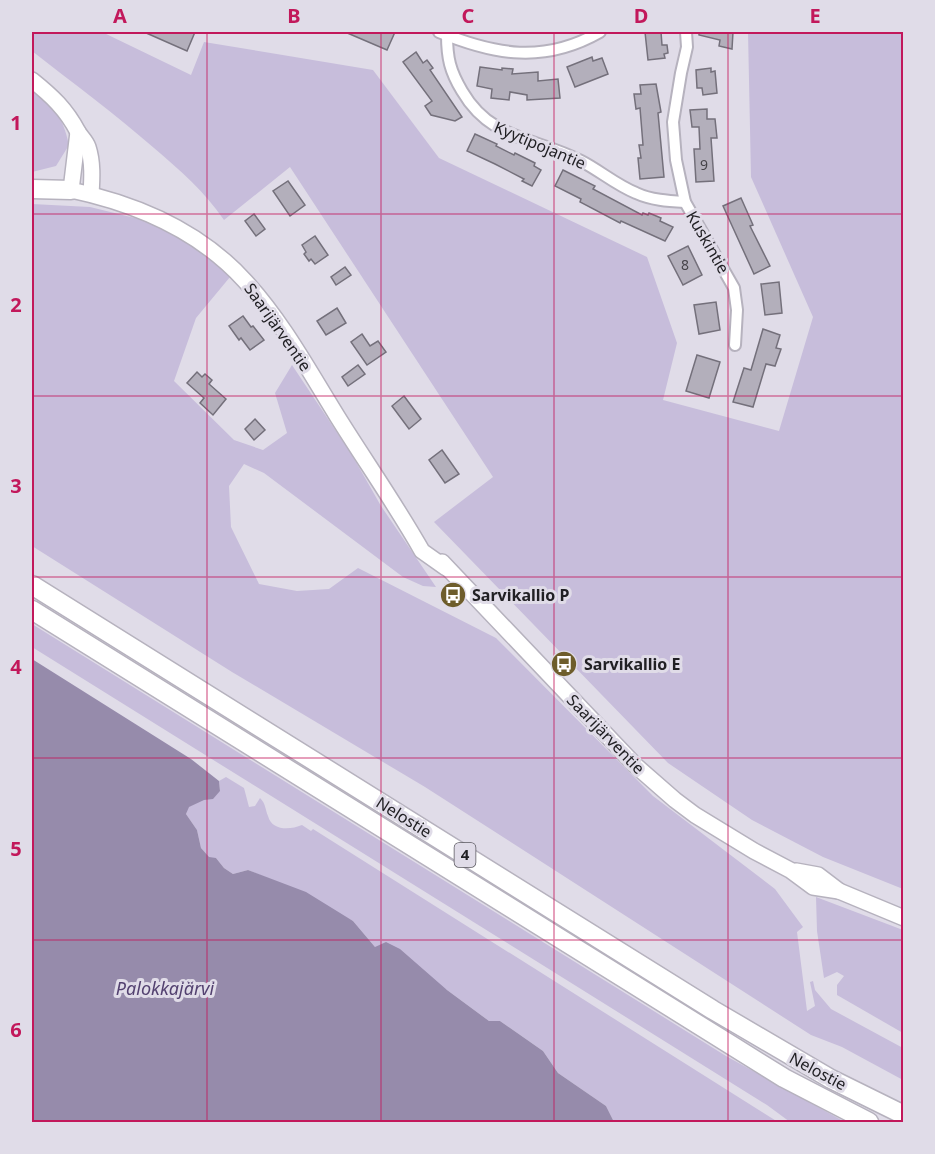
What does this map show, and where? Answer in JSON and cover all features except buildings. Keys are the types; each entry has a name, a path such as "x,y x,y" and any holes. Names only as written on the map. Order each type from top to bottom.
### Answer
{"highway":[{"path":"32,189 71,190"},
{"name":"Nelostie","path":"32,585 712,1010 822,1073 903,1115"},
{"name":"Nelostie","path":"32,610 775,1072 869,1122"}],"main road":[{"path":"32,80 56,98 88,145 92,179 91,194"},
{"path":"71,190 78,132"},
{"name":"Saarijärventie","path":"71,190 145,211 183,231 213,251 246,282 277,321 407,525 429,545 446,568 653,782 695,815 754,851 790,870 818,875 839,891 903,918"}],"street":[{"path":"443,33 483,48 519,54 572,46 600,32"},
{"name":"Kuskintie","path":"686,32 687,47 673,123 676,160 685,202 734,288 737,310 735,345"},
{"name":"Kyytipojantie","path":"443,33 451,73 470,105 485,121 510,134 579,160 636,193 662,201 685,202"}],"shaded area":[{"path":"32,32 102,32 191,75 204,42 373,70 439,158 647,257 677,343 663,400 779,431 813,317 751,177 748,32 903,32 903,889 823,857 752,820 668,763 434,522 493,477 290,167 224,220 174,165 32,51"},
{"path":"32,89 57,113 69,145 56,166 32,172"},
{"path":"32,204 90,207 139,219 178,236 208,256 230,277 196,318 174,381 234,440 263,450 287,433 275,393 292,365 352,455 381,506 436,587 423,586 403,577 264,473 244,464 229,486 231,527 259,584 297,591 329,589 358,568 496,638 653,796 775,889 803,927 797,932 807,1011 815,1006 810,982 813,981 815,990 831,1009 903,1048 903,1080 842,1047 811,1035 425,787 232,672 32,546"},
{"path":"32,624 726,1056 845,1122 790,1122 767,1105 32,647"},
{"path":"226,777 244,788 249,807 255,806 260,798 270,821 277,827 292,828 302,825 311,831 313,829 778,1122 614,1122 606,1106 558,1073 543,1051 500,1021 489,1021 447,990 375,947 353,921 275,881 248,870 233,874 216,858 209,858 201,848 197,830 186,814 188,807 220,791 219,781"},
{"path":"816,897 903,930 903,1033 837,995 837,985 844,976 837,972 824,978 817,931"}],"water":[{"name":"Palokkajärvi","path":"32,659 191,759 219,781 220,791 213,799 204,800 189,807 186,814 197,830 201,848 209,857 216,858 233,874 248,870 306,892 353,921 375,947 386,942 400,949 447,990 489,1021 500,1021 543,1051 558,1073 606,1106 614,1122 32,1122"}],"place":[{"name":"Sarvikallio P","path":"453,595"},
{"name":"Sarvikallio E","path":"564,664"}]}
